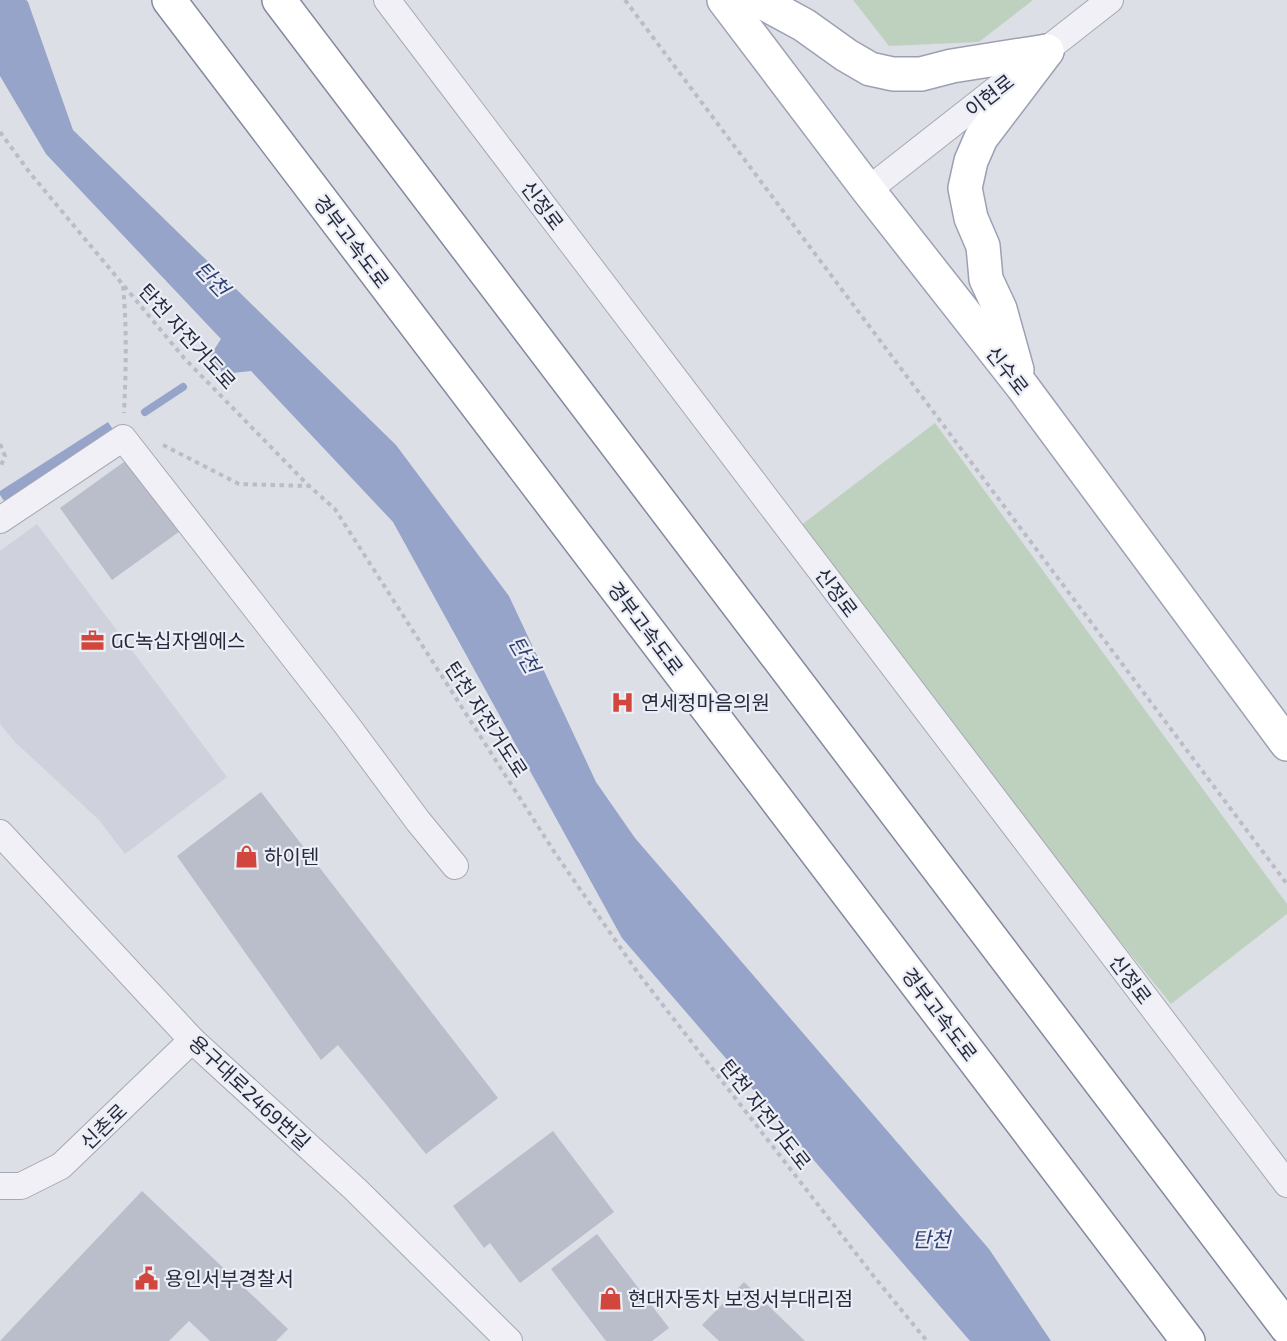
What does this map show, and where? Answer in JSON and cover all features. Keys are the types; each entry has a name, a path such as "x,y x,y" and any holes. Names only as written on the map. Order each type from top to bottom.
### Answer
{"main road":[{"name":"경부고속도로","path":"169,0 1188,1341"},
{"path":"279,0 1287,1328"},
{"name":"신수로","path":"724,0 868,190 1022,386 1287,744"},
{"path":"758,0 804,25 870,69 893,74 921,74 952,66 1047,51"},
{"path":"1022,386 1000,309 986,279 983,246 971,218 965,188 971,161 981,138 1047,51"}],"street":[{"name":"신정로","path":"387,0 1287,1184"},
{"name":"이현로","path":"868,190 1110,0"},
{"path":"0,520 123,438 455,866"},
{"name":"용구대로2469번길","path":"0,833 192,1040 355,1189 509,1341"},
{"name":"신촌로","path":"0,1186 21,1186 61,1166 192,1040"}],"path":[{"path":"625,0 1287,884"},
{"name":"탄천 자전거도로","path":"0,132 30,173 184,358 309,486 335,509 555,853 638,973 875,1278 927,1341"},
{"path":"123,285 127,360 123,438 150,440 185,455 239,484 309,486"},
{"path":"0,444 5,456 0,468"}],"shaded area":[{"path":"37,524 227,777 125,854 99,820 15,742 0,724 0,551"}],"green space":[{"path":"853,0 1033,0 979,42 889,46"},
{"path":"935,423 1287,904 1287,914 1171,1004 1082,894 800,526"}],"water":[{"name":"탄천","path":"0,0 26,0 28,2 73,130 396,445 509,596 596,782 635,838 989,1249 1051,1341 970,1341 622,938 393,522 251,371 223,374 210,356 221,339 46,154 0,76"},
{"path":"108,422 118,437 9,508 0,495 0,491"}],"building":[{"path":"128,459 180,531 112,580 60,508"},
{"path":"261,792 498,1098 426,1154 338,1045 321,1060 177,856"},
{"path":"553,1131 614,1212 520,1283 490,1243 484,1248 453,1206"},
{"name":"용인서부경찰서","path":"142,1191 288,1329 276,1341 210,1341 189,1321 169,1341 0,1341"},
{"name":"현대자동차 보정서부대리점","path":"597,1234 669,1328 652,1341 606,1341 551,1269"},
{"path":"744,1282 805,1341 719,1341 702,1325"}],"waterway":[{"path":"145,412 183,387"}],"place":[{"name":"GC녹십자엠에스","path":"93,640"},
{"name":"연세정마음의원","path":"623,702"},
{"name":"하이텐","path":"246,856"},
{"name":"용인서부경찰서","path":"147,1278"},
{"name":"현대자동차 보정서부대리점","path":"610,1298"}]}
